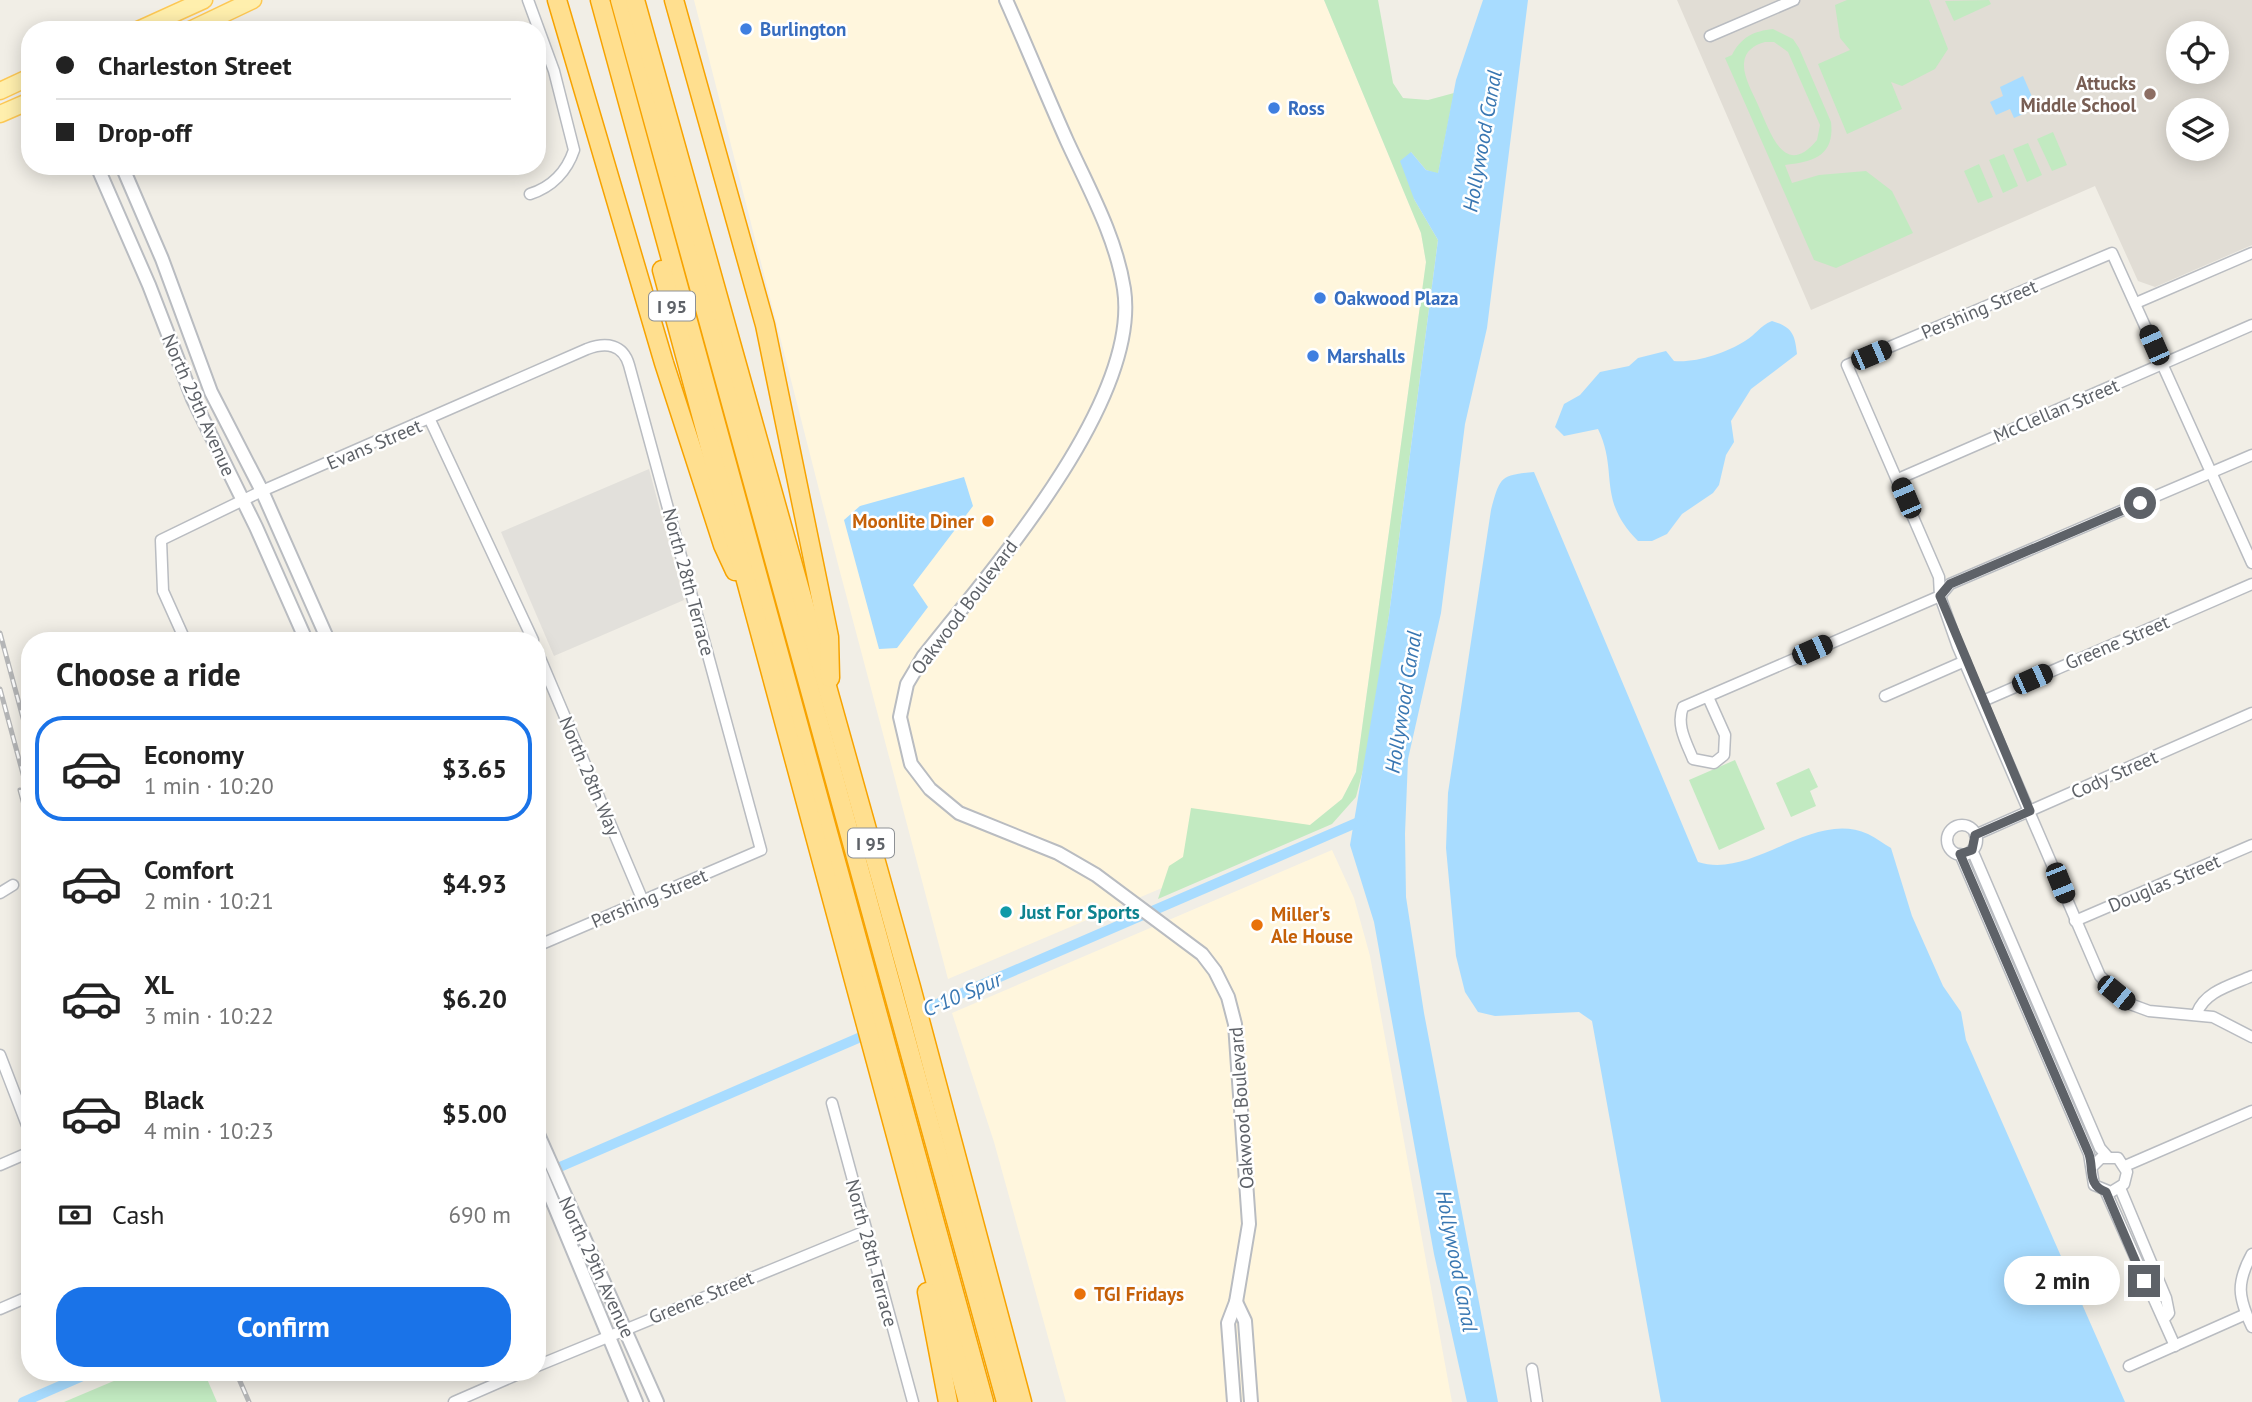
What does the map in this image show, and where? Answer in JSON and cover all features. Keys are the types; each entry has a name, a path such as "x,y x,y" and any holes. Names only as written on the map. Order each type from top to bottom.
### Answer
{"highway":[{"path":"557,0 664,363 723,545 754,613"},
{"name":"I 95","path":"587,0 754,613 869,1007 916,1209 968,1402"},
{"path":"600,0 869,1007"},
{"path":"621,0 895,995 916,1039 1006,1402"},
{"name":"I 95","path":"635,0 911,987 916,1039 1022,1402"},
{"path":"674,0 765,325 829,637 830,699"},
{"path":"881,1054 984,1402"},
{"path":"916,1209 915,1237 948,1402"},
{"path":"1000,1320 1028,1402"}],"main road":[{"path":"158,21 204,0"},
{"path":"209,21 253,0"},
{"path":"0,90 21,82"},
{"path":"0,114 21,105"}],"street":[{"path":"528,0 536,21"},
{"name":"Oakwood Boulevard","path":"1006,0 1108,232 1125,292 1123,346 1116,370 1046,500 923,657 907,684 900,717 903,739 911,764 930,789 959,813 1058,853 1096,875 1202,954 1215,971 1228,997 1235,1024 1249,1224 1236,1302 1228,1323 1234,1402"},
{"path":"1710,36 1794,0"},
{"path":"530,194 549,185 561,174 574,150 546,49"},
{"name":"North 29th Avenue","path":"101,175 149,285 193,399 302,632"},
{"name":"North 29th Avenue","path":"126,175 162,259 211,392 262,491 324,632"},
{"name":"Pershing Street","path":"1898,479 1847,365 2112,253 2136,303"},
{"path":"2252,253 2136,303 2252,563"},
{"name":"McClellan Street","path":"1898,479 2252,326"},
{"name":"North 28th Terrace","path":"587,349 606,344 619,348 627,358 761,850"},
{"name":"Evans Street","path":"181,632 163,591 161,540 262,491 430,420 587,349"},
{"path":"430,420 529,632"},
{"path":"1709,697 1726,745 1724,755 1714,763 1693,759 1682,734 1679,716 1683,707 1940,596 1950,584 2252,455"},
{"path":"1898,479 1939,577 1940,596 1965,661 2100,976 2130,1004 2150,1010 2197,1013 2213,1017 2252,1037"},
{"name":"Greene Street","path":"1983,701 2252,584"},
{"path":"1885,696 1965,661"},
{"name":"North 28th Way","path":"546,672 643,901"},
{"name":"Cody Street","path":"1975,835 2252,713"},
{"path":"2106,1192 2120,1188 2126,1178 2125,1166 2118,1158 2107,1156 2100,1148 1972,850 1975,835 1965,826 1956,827 1949,833 1949,847 1960,854 2093,1166 2091,1179 2094,1185 2106,1192 2175,1346"},
{"name":"Douglas Street","path":"2075,921 2252,845"},
{"name":"Pershing Street","path":"546,942 761,850"},
{"path":"1960,854 1972,850"},
{"path":"0,892 13,885"},
{"path":"2197,1013 2203,1000 2252,976"},
{"path":"0,1055 21,1110"},
{"name":"North 28th Terrace","path":"832,1103 913,1402"},
{"path":"2125,1166 2250,1112"},
{"path":"2093,1166 2107,1156"},
{"path":"0,1165 21,1157"},
{"name":"North 29th Avenue","path":"546,1172 625,1328 657,1402"},
{"name":"North 29th Avenue","path":"550,1179 607,1335 636,1402"},
{"path":"2120,1188 2166,1297 2169,1313 2164,1319"},
{"name":"Greene Street","path":"546,1362 866,1231"},
{"path":"2252,1254 2240,1275 2240,1294 2252,1327"},
{"path":"0,1309 21,1300"},
{"name":"Oakwood Boulevard","path":"1236,1302 1245,1321 1251,1402"},
{"path":"2129,1366 2246,1314"},
{"path":"1531,1369 1537,1402"},
{"path":"454,1402 478,1397 507,1381"}],"shaded area":[{"path":"694,0 1324,0 1421,233 1426,262 1356,772 1342,799 1310,825 948,979 839,568"},
{"path":"1677,0 2252,0 2252,245 2155,287 2138,281 2095,186 1811,310"},
{"path":"649,469 684,600 554,656 501,532"},
{"path":"1332,850 1354,898 1370,956 1452,1402 1066,1402 994,1142 952,1013"}],"green space":[{"path":"1324,0 1378,0 1393,83 1403,98 1428,100 1454,93 1438,174 1426,170 1411,152 1414,199 1438,240 1389,615 1368,751 1356,797 1332,824 1158,899 1169,866 1183,857 1191,808 1310,825 1342,799 1356,772 1426,262 1421,233"},
{"path":"1847,0 1929,0 1948,49 1935,69 1902,86 1891,82 1902,109 1847,134 1818,64 1850,50 1840,38 1835,5"},
{"path":"1989,0 1991,4 1954,21 1945,1"},
{"path":"1773,29 1793,39 1831,122 1826,150 1805,162 1785,165 1792,183 1819,175 1866,171 1892,191 1913,233 1836,268 1814,260 1725,58 1732,55 1749,36","holes":["1774,42 1788,52 1820,125 1817,140 1796,155 1787,153 1773,138 1745,74 1744,63 1748,52 1761,43"]},
{"path":"2053,132 2067,165 2052,171 2037,139"},
{"path":"2028,143 2042,175 2027,182 2013,149"},
{"path":"2004,154 2018,186 2003,193 1989,160"},
{"path":"1979,164 1993,197 1978,203 1964,171"},
{"path":"1735,760 1765,829 1719,850 1689,780"},
{"path":"1809,768 1818,787 1810,791 1816,806 1791,817 1776,783"},
{"path":"114,1381 208,1381 217,1402 64,1402"}],"water":[{"name":"Hollywood Canal","path":"1483,0 1528,0 1487,328 1465,424 1441,613 1408,759 1405,834 1406,897 1424,1013 1498,1402 1467,1402 1434,1254 1374,922 1350,845 1389,615 1438,240 1414,199 1400,161 1411,152 1426,170 1438,173 1456,80"},
{"path":"2023,76 2037,108 2014,118 2010,109 1996,115 1990,102 2003,96 2000,87"},
{"path":"1772,321 1791,332 1797,354 1751,389 1731,421 1734,442 1726,455 1719,485 1713,493 1682,514 1667,534 1652,541 1638,541 1625,526 1612,498 1604,444 1598,429 1564,436 1555,427 1564,404 1580,395 1600,372 1629,366 1638,358 1666,351 1674,361 1711,356 1749,339"},
{"path":"1534,472 1698,862 1719,865 1740,862 1826,830 1847,829 1868,834 1891,848 1912,916 1943,986 1961,1012 1966,1040 2125,1402 1661,1402 1592,1021 1579,1012 1495,1016 1478,1012 1465,992 1456,956 1446,848 1448,793 1491,510 1503,480"},
{"path":"964,477 973,506 913,585 928,607 897,648 879,649 844,520 860,506"}],"waterway":[{"name":"C-10 Spur","path":"546,1173 1363,820"},
{"name":"C-10 Spur","path":"23,1402 71,1381"}],"railway":[{"path":"0,633 21,711"},
{"path":"0,689 21,767"},
{"path":"240,1381 249,1402"}],"place":[{"name":"Burlington","path":"746,29"},
{"name":"Attucks Middle School","path":"2150,94"},
{"name":"Ross","path":"1274,108"},
{"name":"Oakwood Plaza","path":"1320,298"},
{"name":"Marshalls","path":"1313,356"},
{"name":"Moonlite Diner","path":"988,521"},
{"name":"Just For Sports","path":"1006,912"},
{"name":"Miller's Ale House","path":"1257,925"},
{"name":"TGI Fridays","path":"1080,1294"}],"route":[{"path":"2140,503 1950,584 1940,596 1958,647 2030,811 1975,835 1975,846 1972,850 1960,854 2089,1154 2093,1166 2091,1179 2094,1185 2106,1192 2144,1281"}]}
